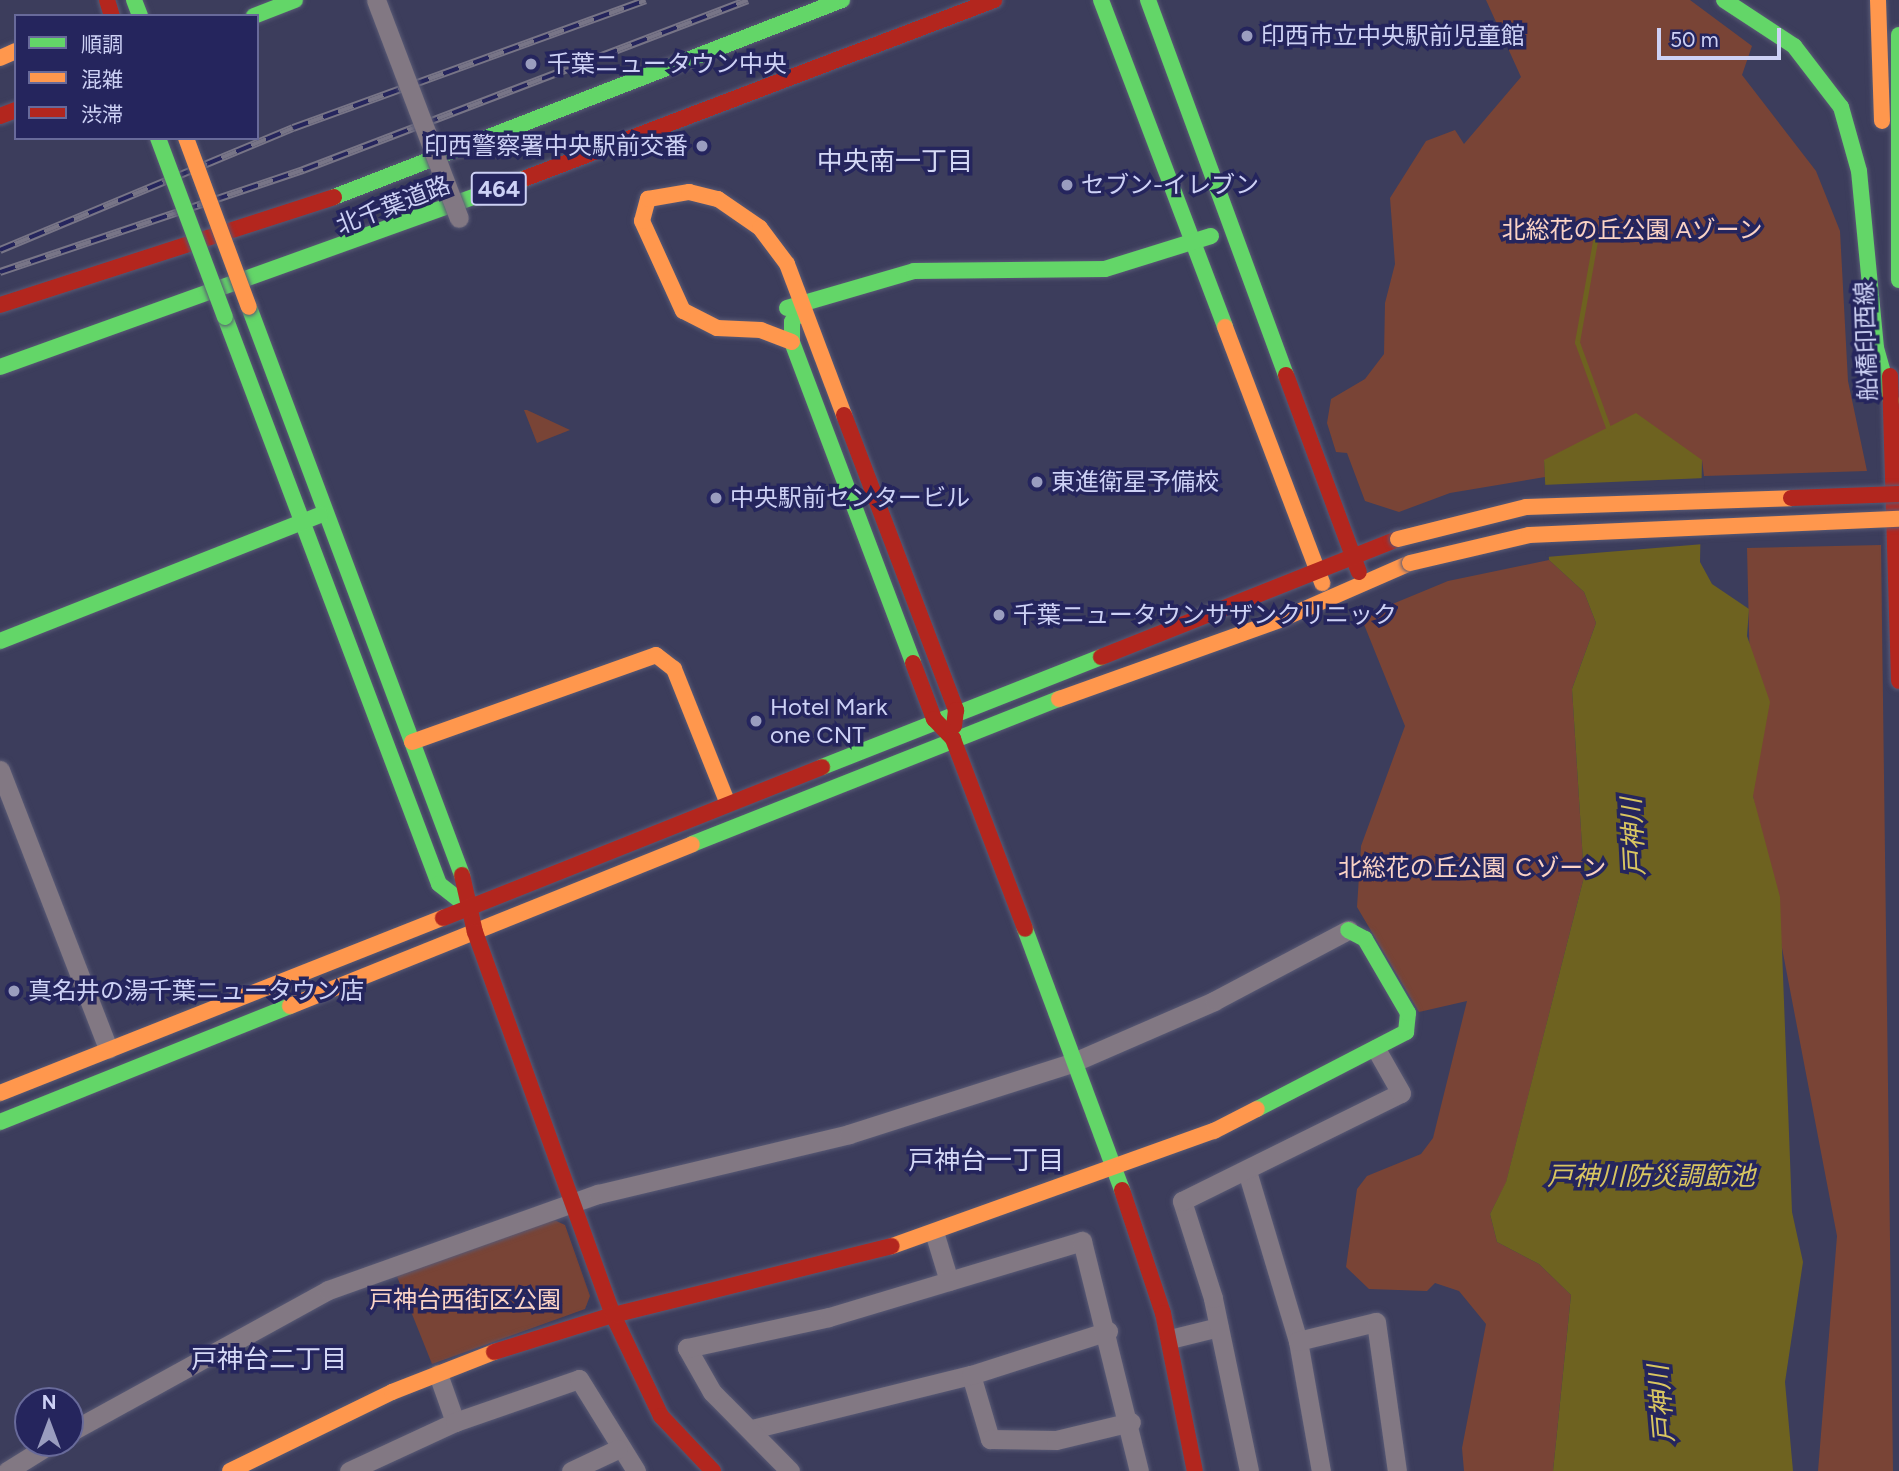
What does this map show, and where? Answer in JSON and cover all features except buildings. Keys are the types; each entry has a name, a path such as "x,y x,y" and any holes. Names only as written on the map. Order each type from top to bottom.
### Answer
{"main road":[{"path":"106,14 141,0"},
{"path":"259,14 295,0"},
{"name":"北千葉道路","path":"0,304 407,173 842,0"},
{"name":"北千葉道路","path":"0,367 267,276 994,0"},
{"path":"1101,0 1328,599"},
{"path":"1148,0 1230,229 1363,583"},
{"path":"1724,0 1794,46 1842,107 1859,171 1876,348 1891,401"},
{"name":"船橋印西線","path":"1878,0 1899,681"},
{"path":"1899,35 1899,280"},
{"path":"159,140 439,884 466,905"},
{"path":"187,140 323,514 462,874 466,905 475,932 613,1315 661,1416 713,1471"},
{"path":"792,342 761,330 698,322 673,298 642,221 648,199 690,192 740,212 772,242 805,304 956,710 953,740"},
{"path":"738,329 805,304 914,271 1104,269 1230,229"},
{"path":"805,304 792,322 792,342 934,719 953,740 1116,1171 1170,1339 1195,1471"},
{"path":"1891,401 1899,353"},
{"path":"0,1093 466,905 728,804 956,710 1352,554 1398,539 1526,507 1899,494"},
{"path":"0,640 323,514"},
{"path":"0,1122 953,740 1328,599 1410,563 1483,542 1564,531 1899,519"},
{"path":"412,742 629,660 656,655 674,669 728,804"},
{"path":"230,1471 438,1374 613,1315 935,1234 1116,1171 1214,1130 1406,1032 1408,1013 1364,939 1348,930"}],"street":[{"path":"376,0 460,218"},
{"path":"0,770 108,1049"},
{"path":"84,1424 328,1290 571,1204 849,1134 1074,1062 1214,1000 1348,930"},
{"path":"1248,1471 1219,1327 1182,1201 1401,1093 1376,1049"},
{"path":"1247,1171 1298,1341 1321,1471"},
{"path":"935,1234 949,1281"},
{"path":"790,1471 752,1429 712,1392 687,1348 828,1317 1082,1241 1131,1422 1139,1471"},
{"path":"1298,1341 1376,1322 1396,1471"},
{"path":"1170,1339 1219,1327"},
{"path":"752,1429 971,1375 1108,1331"},
{"path":"438,1374 455,1422"},
{"path":"971,1375 990,1439 1056,1440 1131,1422"},
{"path":"349,1471 455,1422 579,1379 618,1449 636,1471"},
{"path":"571,1471 618,1449"},
{"path":"7,1471 30,1457"}],"green space":[{"name":"北総花の丘公園 Aゾーン","path":"1486,0 1690,0 1752,46 1742,75 1816,171 1840,231 1848,381 1867,471 1704,476 1702,460 1544,460 1545,477 1450,493 1399,512 1365,501 1347,453 1336,452 1327,423 1331,399 1365,379 1384,354 1385,303 1395,264 1390,198 1426,141 1455,130 1464,144 1521,77"},
{"path":"524,410 527,410 570,430 537,443"},
{"path":"1881,545 1893,1471 1818,1471 1837,1236 1753,796 1747,548"},
{"name":"北総花の丘公園 Ｃゾーン","path":"1549,560 1584,592 1596,623 1572,689 1584,877 1506,1183 1490,1214 1497,1242 1539,1264 1571,1295 1553,1471 1464,1471 1462,1448 1486,1324 1459,1291 1435,1283 1427,1291 1369,1289 1346,1267 1357,1189 1367,1176 1421,1154 1433,1138 1467,1001 1419,1012 1357,907 1361,846 1405,726 1361,617 1448,581"},
{"name":"戸神台西街区公園","path":"550,1218 565,1225 590,1296 585,1309 432,1364 396,1274"}],"water":[{"name":"戸神川防災調節池","path":"1636,413 1702,460 1700,562 1712,584 1749,609 1747,636 1770,702 1753,796 1780,897 1792,1212 1803,1262 1785,1382 1793,1471 1553,1471 1571,1295 1539,1264 1497,1242 1490,1214 1506,1182 1584,877 1572,689 1596,623 1584,592 1549,560 1544,460"}],"pier":[{"path":"1705,478 1704,544 1546,557 1542,485"}],"waterway":[{"name":"戸神川","path":"1595,241 1577,342 1609,430"}],"railway":[{"path":"0,250 293,128 646,0"},
{"path":"0,272 303,170 748,0"}],"traffic: fast":[{"path":"134,0 139,14"},
{"path":"259,14 295,0"},
{"path":"334,197 842,0"},
{"path":"1101,0 1225,327"},
{"path":"1148,0 1286,375"},
{"path":"1724,0 1794,46 1841,107 1859,171 1876,348 1891,401"},
{"path":"1899,35 1899,280"},
{"path":"159,140 225,317"},
{"path":"0,367 526,178"},
{"path":"787,308 914,271 1105,269 1211,236"},
{"path":"805,304 792,322 792,342 913,663"},
{"path":"249,307 462,875"},
{"path":"225,317 439,884 466,905"},
{"path":"0,641 320,515"},
{"path":"822,767 1101,657"},
{"path":"692,844 1059,699"},
{"path":"1025,929 1122,1190"},
{"path":"1257,1109 1406,1032 1408,1013 1365,939 1348,930"},
{"path":"0,1122 290,1006"}],"traffic: slow":[{"path":"1878,0 1882,121"},
{"path":"0,58 14,52"},
{"path":"187,140 249,307"},
{"path":"792,342 761,330 717,328 683,311 642,221 648,199 689,192 718,199 760,228 787,264 844,415"},
{"path":"1225,327 1322,583"},
{"path":"1398,539 1526,507 1791,498"},
{"path":"1410,563 1529,535 1899,519"},
{"path":"1059,699 1282,619 1410,563"},
{"path":"412,742 656,655 674,669 728,804"},
{"path":"290,1006 692,844"},
{"path":"0,1093 443,918"},
{"path":"892,1246 1214,1131 1257,1109"},
{"path":"230,1471 392,1392 494,1352"}],"traffic: jam":[{"path":"107,0 111,14"},
{"path":"526,178 994,0"},
{"path":"0,116 14,111"},
{"path":"0,305 334,197"},
{"path":"1286,375 1359,572"},
{"path":"1890,376 1899,681"},
{"path":"844,415 956,710 954,726"},
{"path":"1791,498 1899,494"},
{"path":"1101,657 1398,539"},
{"path":"913,663 934,719 953,739 1025,929"},
{"path":"443,918 822,767"},
{"path":"462,875 475,932 613,1315 661,1416 713,1471"},
{"path":"1122,1190 1163,1313 1195,1471"},
{"path":"494,1352 613,1315 892,1246"}],"place":[{"name":"印西市立中央駅前児童館","path":"1247,36"},
{"name":"千葉ニュータウン中央","path":"531,64"},
{"name":"印西警察署中央駅前交番","path":"702,146"},
{"name":"セブン-イレブン","path":"1067,185"},
{"name":"東進衛星予備校","path":"1037,482"},
{"name":"中央駅前センタービル","path":"716,498"},
{"name":"千葉ニュータウンサザンクリニック","path":"999,615"},
{"name":"Hotel Mark one CNT","path":"756,721"},
{"name":"真名井の湯千葉ニュータウン店","path":"14,991"}],"district":[{"name":"中央南一丁目","path":"895,162"},
{"name":"戸神台一丁目","path":"986,1161"},
{"name":"戸神台二丁目","path":"269,1360"}]}
